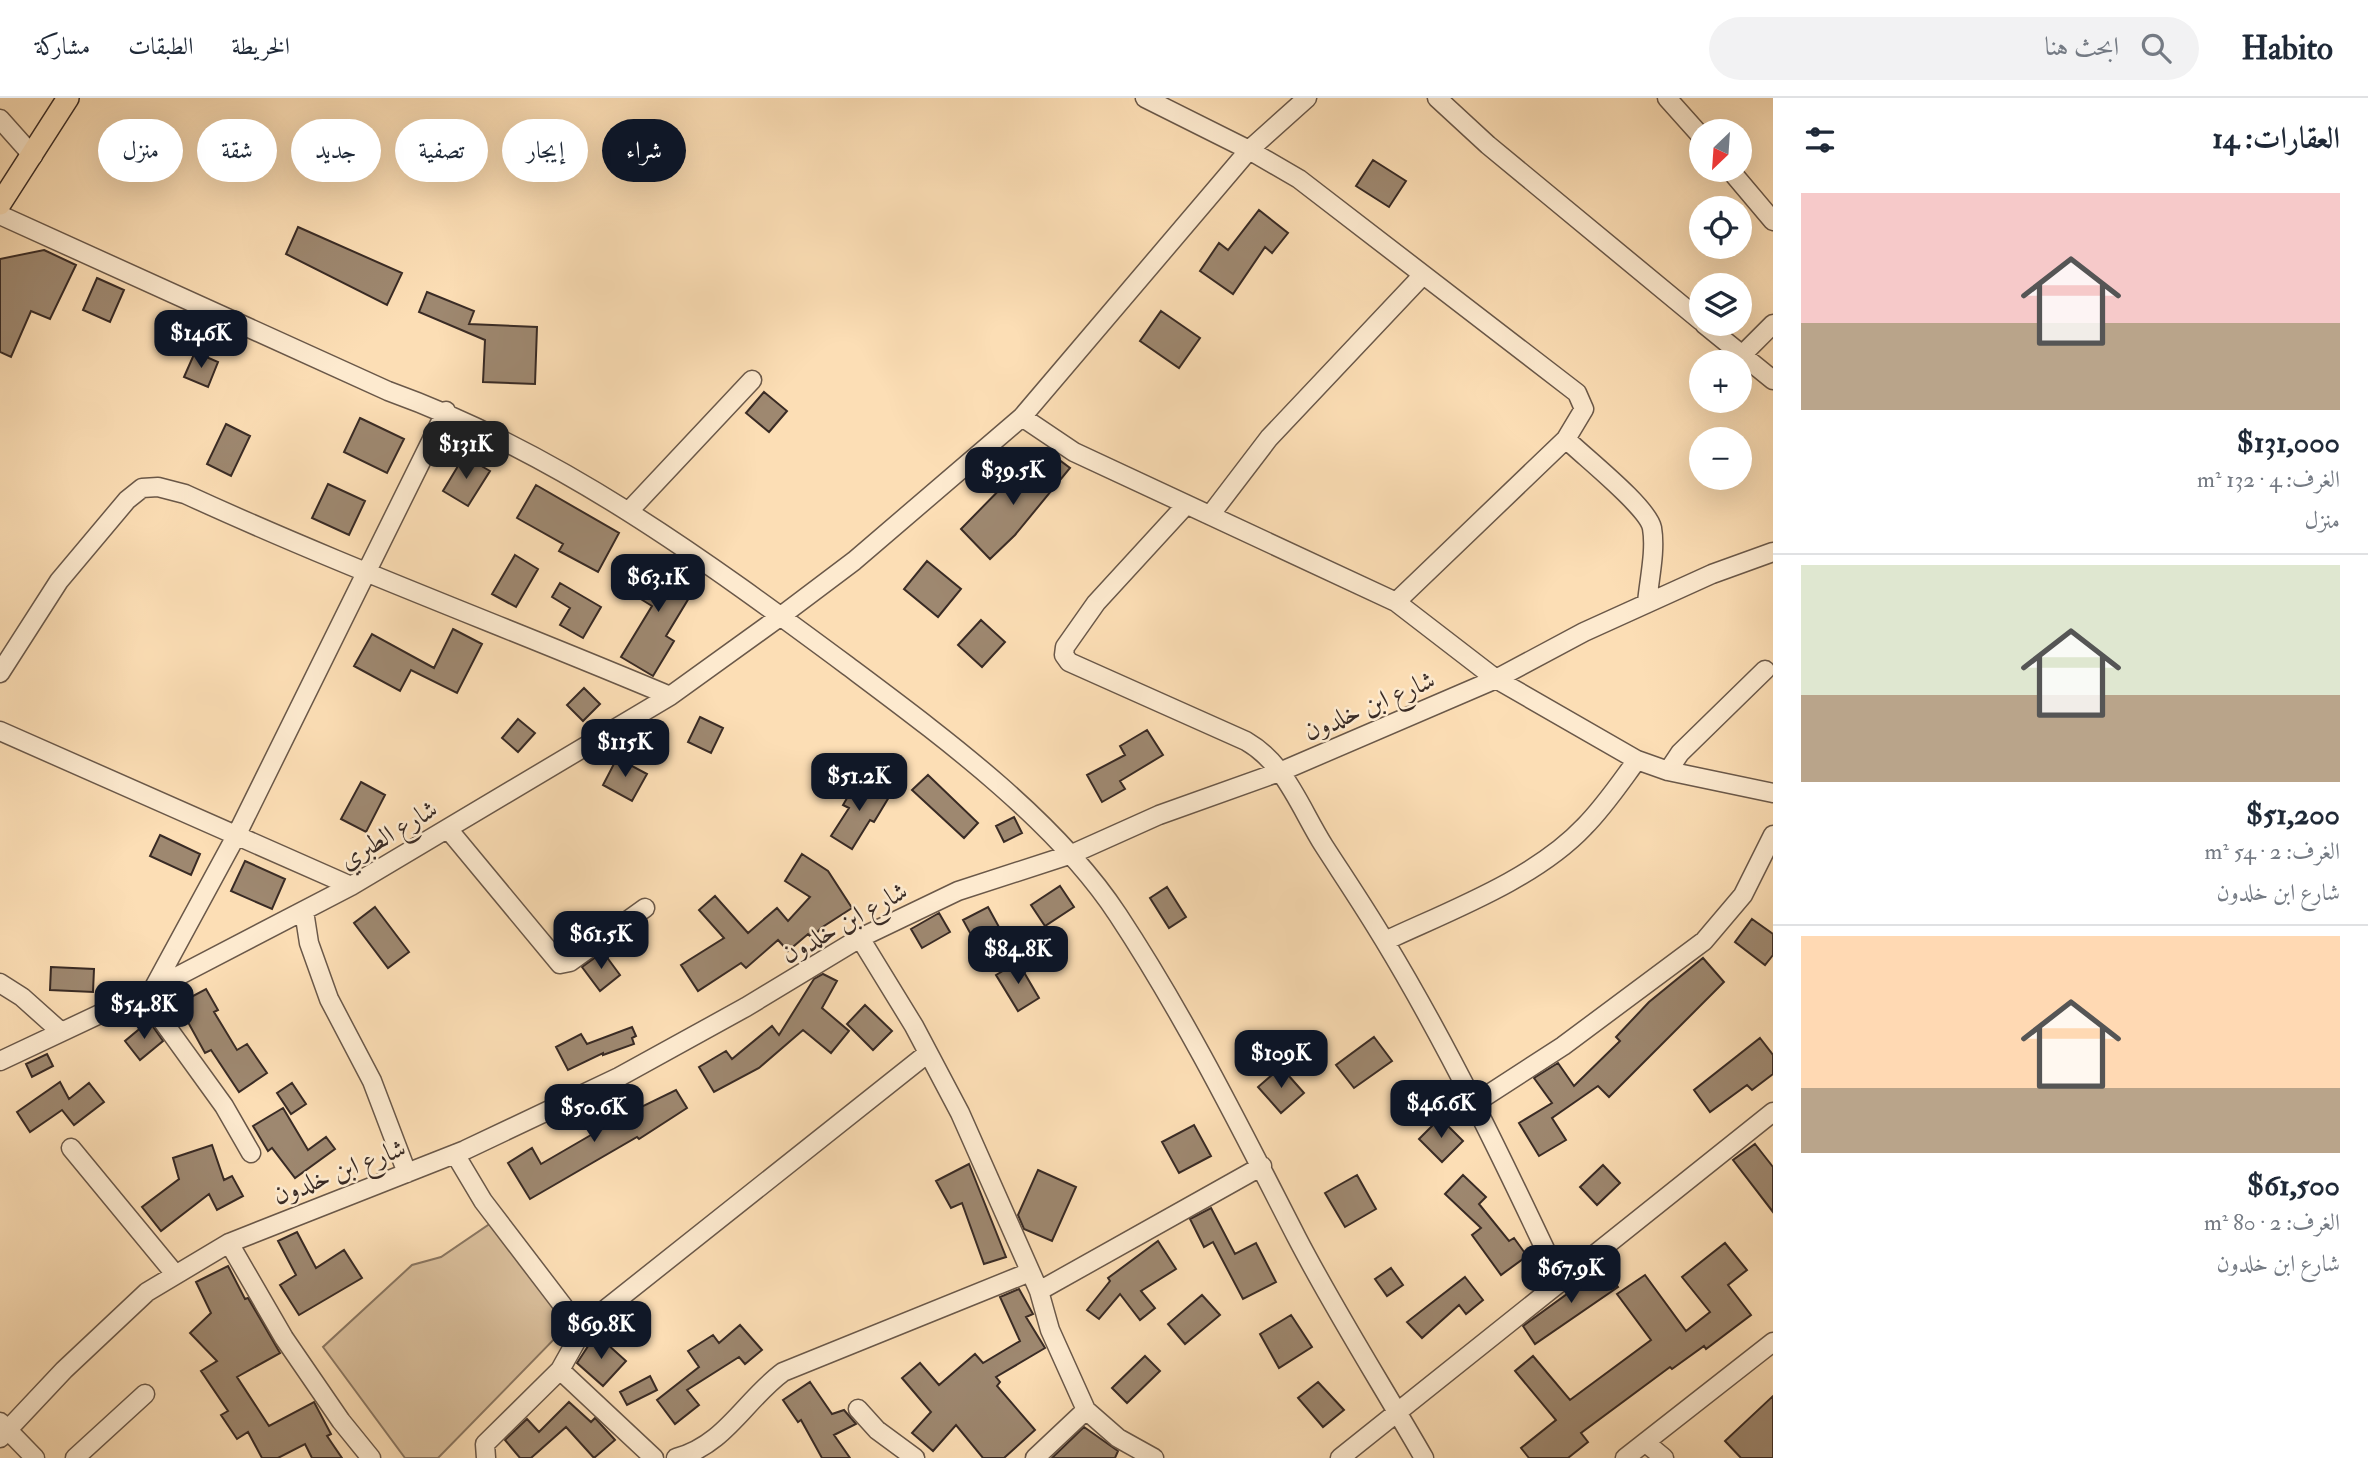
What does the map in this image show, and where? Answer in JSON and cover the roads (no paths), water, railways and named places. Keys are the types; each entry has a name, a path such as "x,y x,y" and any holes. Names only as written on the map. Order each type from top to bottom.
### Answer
{"main road":[{"path":"0,204 68,98"}],"street":[{"path":"1145,98 1249,150 1299,179 1577,394 1584,409 1566,439 1396,602"},
{"name":"شارع الطبري","path":"0,1061 148,992 351,886 670,696 781,617 854,561 1022,417 1249,150 1307,98"},
{"path":"1437,98 1488,145 1689,312"},
{"path":"1667,98 1689,122"},
{"path":"0,119 33,156"},
{"path":"1740,182 1773,221"},
{"path":"0,215 388,391 446,411 569,475 629,511 898,703 1072,854 1118,914 1262,1166 1299,1241 1424,1458"},
{"path":"1211,514 1277,429 1422,276"},
{"path":"1747,350 1773,324"},
{"path":"1718,336 1736,350"},
{"path":"1752,363 1773,380"},
{"path":"629,511 752,380"},
{"path":"251,1153 224,1106 148,992 236,836 446,411"},
{"path":"1022,417 1074,452 1396,602 1496,679 1637,760 1668,771 1773,793"},
{"path":"1566,439 1639,507 1650,521 1652,542 1647,603"},
{"path":"0,673 59,581 127,500 142,488 158,487 184,494 253,526 367,570 467,616 555,648 670,696"},
{"path":"1186,505 1096,603 1065,647 1064,655 1069,662 1246,741 1271,758 1282,771 1308,820 1385,941 1472,1105 1560,1282"},
{"name":"شارع ابن خلدون","path":"2,1430 147,1292 229,1242 454,1154 619,1077 746,1007 860,938 958,891 1072,854 1159,815 1282,771 1496,679 1584,632 1647,603 1773,552"},
{"path":"1668,771 1680,753 1765,670"},
{"path":"0,731 351,886"},
{"path":"1385,941 1478,897 1552,853 1583,829 1637,760"},
{"path":"448,828 560,964 570,962 645,908"},
{"path":"1472,1105 1563,1046 1704,941 1743,895 1773,835"},
{"path":"304,911 309,943 329,999 372,1081 407,1172"},
{"path":"860,938 960,1113 1039,1291 1050,1330 1086,1410 1118,1438 1154,1458"},
{"path":"0,984 22,997 60,1031"},
{"path":"470,1458 486,1451 560,1370 583,1332 618,1297 790,1166 855,1108 928,1053"},
{"path":"1340,1458 1396,1410 1773,1112"},
{"path":"71,1148 175,1274"},
{"path":"454,1154 483,1200 583,1332"},
{"path":"1039,1291 1262,1166"},
{"path":"229,1242 284,1338 341,1421 371,1458"},
{"path":"676,1458 705,1447 719,1436 768,1383 783,1372 1030,1272"},
{"path":"1625,1458 1773,1342"},
{"path":"560,1370 654,1458"},
{"path":"75,1458 145,1394"},
{"path":"858,1409 877,1430 915,1458"},
{"path":"1035,1458 1086,1410"},
{"path":"2,1430 35,1458"},
{"path":"1646,1443 1664,1458"}]}
